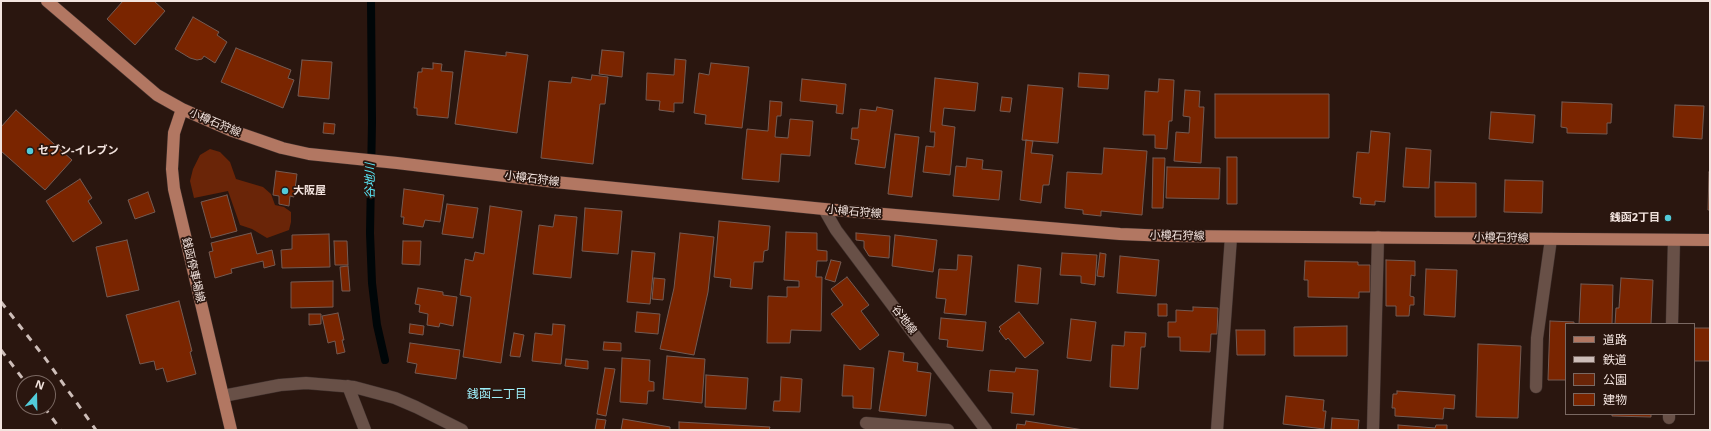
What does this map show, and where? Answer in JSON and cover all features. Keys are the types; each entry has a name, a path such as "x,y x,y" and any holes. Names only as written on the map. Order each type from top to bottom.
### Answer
{"main road":[{"name":"小樽石狩線","path":"47,1 136,79 157,95 182,109 230,130 282,148 309,154 555,182 824,209 1120,234 1231,237 1710,240"},
{"name":"銭函停車場線","path":"182,109 174,133 172,169 174,189 231,430"}],"street":[{"name":"谷地線","path":"824,209 836,230 986,430"},
{"path":"1216,430 1231,237"},
{"path":"1373,430 1378,237"},
{"path":"1536,387 1537,338 1551,239"},
{"path":"1672,323 1674,240"},
{"path":"223,396 280,385 306,383 348,386 375,391 395,398 462,430"},
{"path":"348,386 365,430"},
{"path":"866,423 948,430"}],"green space":[{"path":"210,149 220,152 230,162 236,179 263,187 271,194 275,205 284,207 291,212 289,230 267,238 252,229 240,225 228,191 194,198 190,181 193,169 200,155"}],"building":[{"path":"123,1 154,1 165,11 135,45 107,19"},
{"path":"193,17 219,32 217,35 227,42 215,63 204,56 202,59 197,60 190,58 175,49"},
{"path":"236,48 291,70 288,78 294,80 283,108 221,82"},
{"path":"602,50 624,52 622,77 599,74"},
{"path":"465,51 506,56 506,52 528,55 517,133 455,124"},
{"path":"675,59 686,60 683,103 674,103 674,112 659,110 660,101 646,100 647,73 674,75"},
{"path":"302,60 332,62 329,99 298,96"},
{"path":"433,63 442,64 441,71 453,72 448,118 417,115 417,108 414,108 418,72 422,72 422,68 433,69"},
{"path":"711,63 749,67 742,128 705,124 706,115 694,113 699,73 709,75"},
{"path":"1079,73 1109,75 1108,89 1078,87"},
{"path":"592,75 608,77 605,104 600,104 593,164 541,158 549,81 571,83 572,77 591,80"},
{"path":"935,78 978,83 975,111 944,108 942,125 955,127 950,175 923,172 926,146 934,147 935,132 930,132"},
{"path":"802,79 846,84 843,114 836,113 837,105 800,101"},
{"path":"1159,79 1174,80 1172,121 1169,121 1167,149 1155,148 1155,135 1143,135 1145,91 1158,92"},
{"path":"1028,85 1063,88 1058,143 1022,140"},
{"path":"1185,90 1200,91 1199,107 1204,107 1201,163 1174,161 1176,132 1189,133 1190,117 1183,116"},
{"path":"1215,94 1329,94 1329,138 1215,138"},
{"path":"1002,97 1012,98 1010,112 1000,111"},
{"path":"770,101 782,102 781,116 777,116 775,137 788,138 790,119 813,121 810,156 781,154 779,182 742,179 747,129 768,131"},
{"path":"1562,102 1612,104 1611,123 1607,123 1607,134 1567,133 1567,128 1561,127"},
{"path":"1675,105 1704,106 1702,139 1673,137"},
{"path":"877,107 893,110 885,168 855,164 859,140 851,139 852,128 858,128 860,109 876,111"},
{"path":"16,110 72,160 45,190 1,151 1,127"},
{"path":"1491,112 1535,115 1533,143 1489,139"},
{"path":"324,123 335,124 334,134 323,133"},
{"path":"1371,131 1390,133 1385,202 1375,201 1375,205 1360,204 1361,198 1353,197 1357,152 1369,153"},
{"path":"895,134 919,137 912,197 888,194"},
{"path":"1026,140 1033,141 1031,153 1053,155 1049,185 1043,185 1041,203 1020,200"},
{"path":"1104,148 1147,151 1142,215 1101,211 1101,216 1083,214 1083,210 1065,208 1067,172 1102,174"},
{"path":"1406,148 1431,150 1429,188 1403,187"},
{"path":"1227,157 1237,157 1237,204 1227,204"},
{"path":"967,158 983,160 982,169 1002,171 999,200 953,196 956,166 966,167"},
{"path":"1153,158 1165,158 1163,208 1152,208"},
{"path":"1167,167 1220,168 1219,199 1166,198"},
{"name":"大阪屋","path":"276,171 297,174 294,197 290,196 289,206 279,204 279,196 273,195"},
{"path":"1709,172 1710,210 1708,210"},
{"path":"80,179 92,198 88,201 102,223 73,242 46,201"},
{"path":"1505,180 1543,181 1542,213 1504,212"},
{"path":"1435,182 1476,183 1476,217 1435,217"},
{"path":"404,189 444,195 440,222 425,220 423,227 403,224 404,217 401,217"},
{"path":"148,192 155,212 135,219 128,200"},
{"path":"227,195 237,231 211,238 201,202"},
{"path":"447,204 478,208 473,238 442,234"},
{"path":"490,206 522,211 501,363 463,357 471,297 460,295 465,259 473,261 475,252 484,254"},
{"path":"585,208 622,211 618,254 582,251"},
{"path":"555,215 577,217 571,278 533,274 539,225 553,227"},
{"path":"719,221 770,226 768,250 764,251 763,262 754,262 752,289 730,287 731,279 714,277"},
{"path":"786,232 817,233 817,250 827,251 827,261 817,261 816,277 822,277 821,331 791,330 790,343 767,343 768,296 787,297 787,287 799,287 799,281 784,280"},
{"path":"251,233 257,254 272,250 275,265 264,268 263,261 231,269 232,273 215,278 209,252 213,251 211,243"},
{"path":"680,233 714,237 708,292 694,355 660,349 674,288"},
{"path":"856,233 890,236 889,258 869,256 864,248 864,241 856,240"},
{"path":"329,234 330,267 282,268 281,250 292,249 292,235"},
{"path":"895,235 937,240 933,272 892,266"},
{"path":"127,240 139,290 107,297 96,247"},
{"path":"334,241 347,241 348,265 335,265"},
{"path":"403,241 421,241 420,265 402,264"},
{"path":"632,251 655,253 650,304 627,302"},
{"path":"1062,253 1097,255 1095,285 1081,283 1081,276 1060,275"},
{"path":"1100,253 1106,254 1104,277 1097,276"},
{"path":"958,255 972,256 966,315 944,313 946,299 936,298 939,269 957,270"},
{"path":"1120,256 1159,260 1156,296 1117,293"},
{"path":"831,260 841,262 835,282 825,279"},
{"path":"1386,260 1415,261 1415,276 1411,275 1410,296 1414,297 1414,305 1410,305 1409,316 1396,316 1396,306 1386,306"},
{"path":"1305,261 1358,262 1358,265 1370,265 1370,292 1359,292 1359,298 1308,297 1308,280 1304,280"},
{"path":"1018,265 1041,268 1038,304 1015,302"},
{"path":"348,266 350,291 342,291 340,267"},
{"path":"1426,269 1457,270 1455,317 1424,315"},
{"path":"847,277 869,305 861,311 879,335 860,350 831,314 843,305 831,289"},
{"path":"654,278 665,279 663,300 652,299"},
{"path":"1621,278 1653,280 1651,323 1615,323 1616,308 1619,308"},
{"path":"333,281 333,307 291,308 291,282"},
{"path":"1581,284 1613,285 1612,323 1579,323"},
{"path":"418,288 443,292 443,295 457,297 453,326 440,323 439,327 427,325 428,314 419,312 420,305 415,304"},
{"path":"179,301 192,351 190,352 196,374 167,382 163,368 156,370 154,361 140,364 126,315"},
{"path":"1158,304 1167,304 1167,316 1158,316"},
{"path":"1193,307 1218,308 1217,334 1211,334 1210,352 1180,351 1180,337 1168,337 1168,322 1176,322 1176,310 1193,311"},
{"path":"637,312 660,314 658,334 635,332"},
{"path":"1019,312 1044,343 1025,358 1008,338 1006,340 999,331 1001,329 999,327"},
{"path":"338,313 345,352 337,354 335,341 328,343 322,316"},
{"path":"309,314 321,314 321,324 309,325"},
{"path":"941,318 986,322 983,351 947,347 948,340 939,339"},
{"path":"1071,319 1096,322 1091,361 1067,358"},
{"path":"1550,321 1574,322 1565,323 1565,380 1548,380"},
{"path":"410,324 424,326 423,335 409,333"},
{"path":"553,324 565,325 561,364 532,361 535,333 552,335"},
{"path":"1347,326 1347,356 1294,356 1294,327"},
{"path":"1695,328 1710,328 1710,361 1695,361"},
{"path":"1236,330 1265,330 1265,355 1237,355"},
{"path":"1125,332 1146,333 1145,347 1141,347 1138,389 1110,387 1112,345 1124,346"},
{"path":"514,333 524,335 520,357 510,356"},
{"path":"604,342 621,343 621,351 603,350"},
{"path":"410,343 460,350 456,379 415,373 417,364 407,362"},
{"path":"1478,344 1521,346 1518,418 1476,417"},
{"path":"889,351 904,353 903,361 918,363 917,371 931,373 926,416 879,411"},
{"path":"667,356 705,359 702,403 663,399"},
{"path":"622,358 650,360 649,381 654,382 654,391 648,391 647,404 620,402"},
{"path":"566,359 588,361 588,369 565,366"},
{"path":"844,365 874,368 871,409 853,408 853,396 842,396"},
{"path":"605,368 615,369 606,416 597,414"},
{"path":"1016,368 1038,370 1034,415 1011,413 1013,393 988,391 990,370 1015,372"},
{"path":"706,375 748,378 746,409 705,407"},
{"path":"781,377 802,379 800,412 773,411 774,401 780,401"},
{"path":"1397,391 1455,395 1454,409 1444,408 1443,419 1395,416 1395,408 1392,408 1393,394 1397,394"},
{"path":"1286,396 1324,400 1323,411 1326,411 1324,429 1283,424"},
{"path":"1651,415 1651,417 1612,416"},
{"path":"1332,418 1359,420 1358,430 1331,430"},
{"path":"597,419 606,420 604,430 595,430"},
{"path":"623,419 670,427 670,430 621,430"},
{"path":"1026,421 1084,430 1016,430 1017,424 1025,425"},
{"path":"679,422 770,427 769,430 679,430"},
{"path":"1398,425 1435,428 1436,425 1447,425 1447,430 1398,430"}],"waterway":[{"name":"谷地川","path":"371,1 372,122 370,233 372,283 377,325 385,360"}],"railway":[{"path":"1,302 45,358 96,430"},
{"path":"1,350 20,375"},
{"path":"50,415 61,430"}],"place":[{"name":"セブン-イレブン","path":"30,151"},
{"name":"大阪屋","path":"285,191"},
{"name":"銭函2丁目","path":"1668,218"}],"district":[{"name":"銭函二丁目","path":"497,395"}]}
